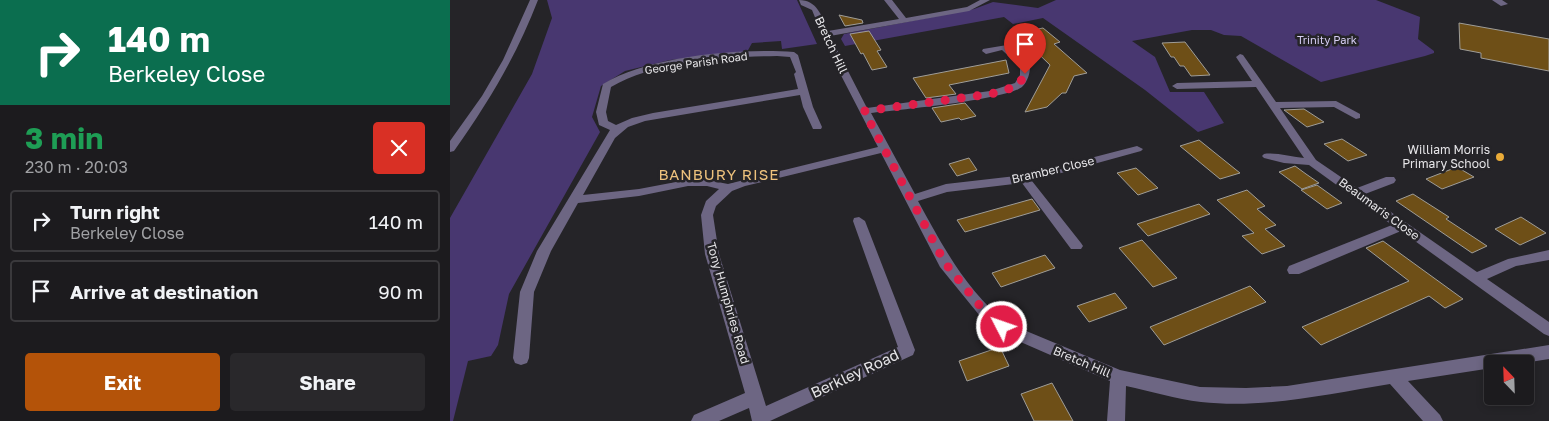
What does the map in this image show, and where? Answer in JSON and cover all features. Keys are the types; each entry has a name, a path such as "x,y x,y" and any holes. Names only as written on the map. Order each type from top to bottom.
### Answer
{"street":[{"path":"450,149 470,122 514,52 534,0"},
{"name":"Bretch Hill","path":"803,0 814,9 883,149 945,263 989,317 1019,336 1118,378 1200,394 1246,396 1287,393 1549,352"},
{"path":"888,0 904,20"},
{"path":"825,34 969,9 986,0"},
{"path":"1496,0 1504,4"},
{"path":"986,51 1017,44"},
{"path":"864,111 991,94 1018,86 1025,75 1025,66 1004,47"},
{"name":"George Parish Road","path":"616,129 603,123 600,112 606,86 619,78 695,62 772,53 794,55 808,107 817,127"},
{"name":"Beaumaris Close","path":"1240,58 1312,162 1549,330"},
{"path":"1177,86 1259,84"},
{"path":"521,358 527,292 544,251 610,136 616,129 630,122 653,116 804,91"},
{"path":"1274,105 1336,104 1356,116"},
{"path":"574,200 649,191 686,183 714,182 728,188 741,183 883,149"},
{"name":"Bramber Close","path":"910,200 946,188 1025,179 1137,149"},
{"path":"1268,156 1284,160 1312,162"},
{"path":"1025,179 1076,246"},
{"path":"1356,193 1390,180"},
{"name":"Tony Humphries Road","path":"728,188 710,204 707,215 712,254 760,419"},
{"name":"Berkley Road","path":"760,419 907,350 884,295 859,221"},
{"path":"1294,270 1402,226"},
{"path":"1476,278 1512,262 1549,255"},
{"path":"1394,377 1434,421"},
{"path":"1116,421 1118,378"},
{"path":"700,421 755,397"}],"green space":[{"path":"547,0 797,0 817,44 782,49 781,41 752,43 747,52 670,60 625,71 601,86 592,117 600,132 509,294 498,345 491,356 468,361 453,421 450,421 450,218 532,74 552,18"},
{"name":"Trinity Park","path":"1056,0 1376,0 1420,17 1418,39 1434,51 1434,53 1321,82 1241,36 1224,35 1211,30 1192,30 1132,41 1155,57 1170,92 1204,92 1224,123 1198,132 1145,90 1043,18 1013,24 1004,17 845,46 841,39 844,34 974,9 993,2 1038,8"}],"building":[{"path":"839,15 862,20 863,23 845,26"},
{"path":"1459,23 1549,39 1549,71 1481,58 1481,53 1460,49"},
{"path":"1043,28 1060,42 1054,44 1087,73 1074,76 1066,93 1062,93 1047,107 1025,112 1050,65 1017,33"},
{"path":"869,31 881,50 877,51 887,67 872,70 850,34"},
{"path":"1185,42 1210,75 1191,76 1184,66 1180,66 1174,57 1171,57 1162,43"},
{"path":"1006,60 1009,73 949,85 956,94 926,98 913,78"},
{"path":"965,103 976,116 941,122 932,108"},
{"path":"1304,109 1324,122 1307,127 1284,110"},
{"path":"1342,139 1367,155 1348,161 1324,144"},
{"path":"1199,140 1240,173 1220,179 1180,146"},
{"path":"969,158 977,170 957,176 949,164"},
{"path":"1295,166 1319,183 1302,189 1279,172"},
{"path":"1457,167 1474,177 1442,189 1426,179"},
{"path":"1136,168 1158,188 1138,195 1117,173"},
{"path":"1317,185 1342,203 1327,209 1301,190"},
{"path":"1247,190 1265,206 1257,209 1276,225 1265,229 1285,246 1262,254 1242,236 1254,233 1217,200"},
{"path":"1413,194 1449,217 1446,219 1487,246 1472,253 1396,201"},
{"path":"1032,199 1040,210 965,232 957,220"},
{"path":"1199,204 1210,214 1148,236 1137,224"},
{"path":"1521,217 1546,233 1520,245 1495,229"},
{"path":"1142,240 1177,278 1153,287 1119,248"},
{"path":"1383,241 1463,299 1445,308 1429,296 1321,345 1302,327 1409,281 1366,248"},
{"path":"1045,255 1055,268 1001,287 992,273"},
{"path":"1250,286 1266,302 1164,345 1150,327"},
{"path":"1115,293 1127,308 1089,322 1077,306"},
{"path":"1000,347 1009,366 967,381 959,361"},
{"path":"1052,383 1073,421 1034,421 1021,394"}],"place":[{"name":"William Morris Primary School","path":"1500,157"}],"district":[{"name":"BANBURY RISE","path":"719,175"}],"route":[{"path":"1002,327 989,317 945,263 864,111 1005,91 1018,86 1025,74"}]}
